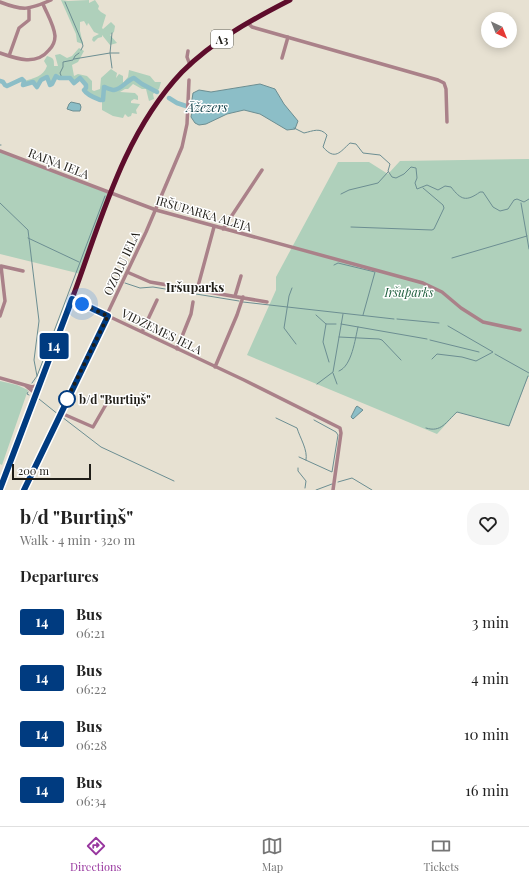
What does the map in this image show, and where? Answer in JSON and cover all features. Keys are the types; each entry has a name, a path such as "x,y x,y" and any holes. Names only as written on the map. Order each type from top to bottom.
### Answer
{"highway":[{"name":"A3","path":"0,489 110,194 135,139 151,112 164,94 190,65 231,33 290,0"}],"street":[{"path":"0,2 19,8 29,9 52,0"},
{"path":"0,53 30,61 46,54 53,46 55,38 43,4"},
{"path":"9,56 19,28 29,20 29,9"},
{"path":"248,23 252,27 438,80 444,83 446,89 447,122"},
{"path":"282,58 288,37"},
{"path":"188,51 187,57 190,65"},
{"name":"OZOLU IELA","path":"24,490 108,316 156,210 182,147 187,124 189,80"},
{"name":"RAIŅA IELA","path":"0,151 110,194"},
{"path":"223,229 262,170"},
{"name":"IRŠUPARKA ALEJA","path":"110,194 156,210 214,227 427,285 442,292 461,308 483,322 520,330"},
{"path":"197,290 214,227"},
{"path":"0,316 5,301 1,266 23,271"},
{"path":"127,272 150,282 267,302"},
{"path":"235,296 241,276"},
{"path":"215,367 243,297"},
{"name":"VIDZEMES IELA","path":"72,299 244,380 340,428 341,433 333,490"},
{"path":"142,332 157,300"},
{"path":"177,349 191,314 193,302"},
{"path":"0,378 25,386 36,394"},
{"path":"25,386 35,386 40,382"},
{"path":"61,413 94,427 108,401"}],"green space":[{"path":"61,0 89,0 89,3 95,0 99,6 98,9 106,15 102,28 103,29 111,22 115,26 114,32 110,35 117,43 110,45 102,35 102,37 98,38 94,42 92,40 93,37 99,34 94,32 88,23 87,26 84,21 80,22 80,31 83,44 77,42 76,34"},
{"path":"79,48 84,51 78,62 72,65 74,76 78,74 87,76 92,81 92,90 94,91 100,89 101,78 111,69 117,73 116,78 119,74 123,76 123,83 128,77 129,70 150,76 155,82 161,82 159,89 153,94 154,99 149,101 146,89 142,89 133,84 128,89 120,92 135,93 138,96 138,100 134,99 131,103 140,104 136,110 137,114 132,113 131,116 128,117 125,114 123,118 113,116 102,110 102,102 85,92 84,90 86,85 80,79 72,82 70,78 59,78 56,76 50,85 47,77 41,80 37,87 33,82 23,85 24,81 43,73 47,66 44,61 47,56 53,59 54,66 58,66 55,55 60,54 67,58 72,56"},
{"path":"0,151 110,194 81,274 0,254"},
{"name":"Iršuparks","path":"529,159 529,377 509,426 457,412 437,434 247,355 276,290 276,277 338,162 369,162 388,174 400,161"},
{"path":"0,381 17,385 28,390 2,465 0,464"}],"water":[{"name":"Āžezers","path":"260,84 275,89 284,104 298,121 295,129 287,130 260,114 244,110 227,114 206,124 199,125 195,123 191,117 193,93 199,90 211,92"},
{"path":"71,102 80,104 80,111 67,109"},
{"path":"357,406 363,410 353,419 351,417"}],"waterway":[{"path":"65,2 82,42 83,46 81,50"},
{"path":"112,33 110,53 112,68"},
{"path":"62,78 60,73 63,67 63,62 73,60 79,53"},
{"path":"74,59 119,53"},
{"path":"0,81 7,86 22,79 24,81 23,85 33,82 37,87 41,80 47,77 50,85 56,76 59,78 70,78 74,83 80,78 86,85 84,90 85,92 100,100 103,100 104,87 113,90 117,89 134,78 157,92"},
{"path":"169,98 186,106"},
{"path":"294,128 304,133 316,130 322,131 327,135 323,147 331,154 337,154 350,143 356,144 363,153 380,155 390,164 388,171 392,177 396,178 404,174 411,167 416,168 417,178 415,183 417,189 427,185 438,190 445,186 451,187 458,195 464,198 483,192 493,207 500,211 508,209 514,200 517,199 524,202 529,199"},
{"path":"341,194 349,190 378,183 388,172"},
{"path":"351,227 434,229 444,208 443,205 423,188"},
{"path":"53,334 105,196"},
{"path":"0,203 28,230 39,321 34,360 37,376"},
{"path":"521,203 529,249"},
{"path":"452,258 527,236"},
{"path":"28,238 79,262"},
{"path":"334,265 338,263 375,272 363,315"},
{"path":"125,283 140,288 153,287 239,301"},
{"path":"292,288 289,296 284,328 296,344"},
{"path":"243,302 394,319"},
{"path":"317,384 333,372 343,314"},
{"path":"316,315 326,324 336,324"},
{"path":"397,319 439,323"},
{"path":"326,324 323,342 329,362"},
{"path":"341,324 427,339"},
{"path":"432,359 437,354 462,357 476,361 493,352 448,326"},
{"path":"339,371 347,364 350,358 358,327"},
{"path":"339,337 382,340 401,360"},
{"path":"32,383 37,376 51,340"},
{"path":"430,340 479,352"},
{"path":"495,354 529,373"},
{"path":"333,373 337,384"},
{"path":"426,428 440,428 457,412 509,426 528,376"},
{"path":"28,392 27,394 29,395"},
{"path":"39,399 59,415"},
{"path":"62,417 101,447 174,481"},
{"path":"276,418 297,428 305,448 306,460"},
{"path":"299,457 332,472 338,435 336,432 314,420"},
{"path":"298,468 298,471 306,481 305,488"},
{"path":"338,482 352,478 372,490"},
{"path":"316,490 332,484"}],"bus line":[{"name":"14","path":"0,489 72,299 108,316 24,490"}],"place":[{"name":"b/d \"Burtiņš\"","path":"67,399"}],"district":[{"name":"Iršuparks","path":"195,286"}],"route":[{"path":"67,399 66,401 108,316 82,304"}]}
